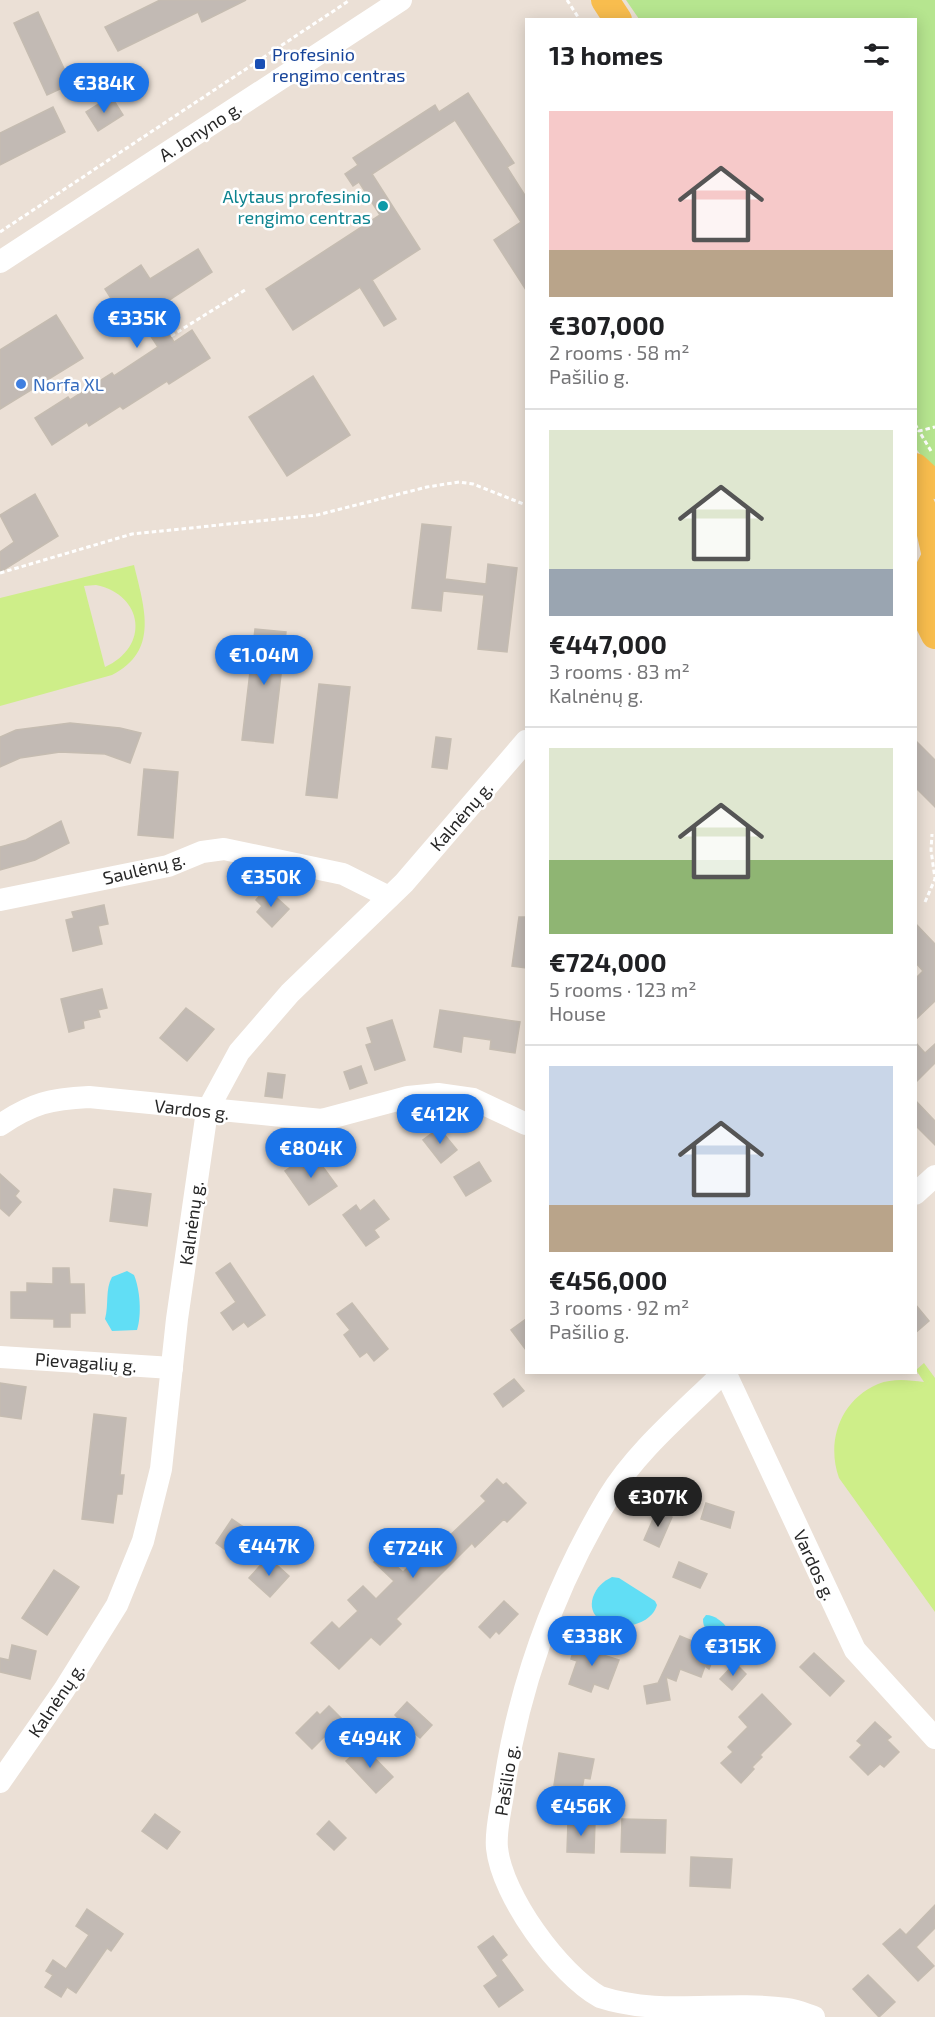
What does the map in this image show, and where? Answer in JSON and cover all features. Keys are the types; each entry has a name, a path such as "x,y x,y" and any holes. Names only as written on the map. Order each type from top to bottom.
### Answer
{"main road":[{"path":"605,0 617,18"},
{"path":"924,461 935,485"},
{"path":"917,496 928,521 935,552"},
{"path":"925,575 922,597 926,626"}],"street":[{"name":"A. Jonyno g.","path":"0,262 401,0"},
{"name":"Kalnėnų g.","path":"4,1767 117,1605 143,1541 161,1469 172,1368 207,1111 239,1052 290,993 389,897 525,742"},
{"name":"Saulėnų g.","path":"0,900 168,866 202,852 224,849 343,874 389,897"},
{"name":"Vardos g.","path":"0,1125 25,1108 53,1099 89,1097 207,1111 322,1120 408,1097 438,1094 473,1099 525,1124"},
{"path":"917,1192 935,1176"},
{"name":"Pievagalių g.","path":"0,1357 172,1368"},
{"name":"Pašilio g.","path":"723,1374 642,1454 609,1497 550,1614 525,1684 510,1748 497,1848 506,1885 532,1931 565,1967 597,1995 623,2009 657,2015 756,2007 788,2009 814,2017"},
{"name":"Vardos g.","path":"726,1374 855,1650 935,1738"}],"path":[{"path":"0,232 350,0"},
{"path":"567,0 579,18"},
{"path":"171,336 245,290"},
{"path":"919,431 935,427"},
{"path":"917,428 924,461"},
{"path":"0,573 132,534 317,515 427,487 459,482 473,484 525,505"},
{"path":"925,902 935,879 932,834"}],"green space":[{"path":"626,0 935,0 935,475 917,450 917,18 638,18"},
{"path":"134,565 144,612 143,641 137,654 127,665 112,675 0,706 0,598","holes":["96,585 124,599 132,610 135,635 120,658 105,667 84,586"]},
{"path":"924,1363 935,1378 935,1612 839,1478 835,1464 834,1450 839,1424 854,1400 865,1391 884,1382 901,1380 924,1382 917,1369"}],"water":[{"path":"127,1271 134,1275 138,1287 139,1324 137,1330 112,1331 105,1319 109,1287 112,1277"},
{"path":"612,1577 619,1578 655,1601 657,1605 651,1615 642,1622 618,1626 606,1623 597,1617 592,1609 593,1597 600,1585"},
{"path":"706,1615 724,1624 728,1629 726,1634 715,1637 708,1631 703,1622"}],"building":[{"path":"160,0 246,0 202,22 198,12 118,51 105,27"},
{"path":"38,12 71,84 47,95 14,23"},
{"name":"Alytaus profesinio rengimo centras","path":"468,93 514,163 507,167 525,195 525,288 494,240 521,222 455,120 372,174 420,249 372,280 396,319 384,326 360,287 293,330 266,289 380,215 359,182 353,186 345,174 358,165 353,158 435,105 439,112"},
{"path":"111,96 123,115 98,131 86,112"},
{"path":"53,107 65,132 0,165 0,133"},
{"path":"198,249 212,272 154,310 174,342 192,330 210,358 169,384 167,381 123,409 120,406 89,426 87,422 52,445 35,418 68,397 70,400 112,373 114,376 158,347 139,318 128,325 105,289 141,265 150,279"},
{"name":"Norfa XL","path":"56,315 83,358 0,409 0,350"},
{"path":"313,376 350,435 287,476 249,417"},
{"path":"35,494 58,536 0,572 0,552 14,542 0,515"},
{"path":"422,524 451,527 445,579 486,584 488,564 517,568 507,652 478,649 484,595 443,591 441,611 412,608"},
{"path":"255,629 286,632 273,743 242,740"},
{"path":"319,684 350,687 337,798 306,795"},
{"path":"70,723 120,728 141,733 130,763 105,754 60,752 20,758 0,767 0,737 16,730"},
{"path":"436,737 451,739 447,769 432,767"},
{"path":"917,742 935,760 935,807 917,789"},
{"path":"144,769 178,772 173,838 138,835"},
{"path":"61,821 69,843 35,860 0,870 0,847 26,840"},
{"path":"266,888 289,909 272,927 257,912 262,906 256,900"},
{"path":"104,905 108,924 98,926 102,944 73,951 66,920 74,918 72,912"},
{"path":"519,917 525,917 525,968 512,966"},
{"path":"917,925 935,944 935,1001 917,1018 917,977 923,971 917,964"},
{"path":"102,989 107,1008 98,1010 100,1017 83,1021 84,1028 69,1032 61,999"},
{"path":"186,1008 214,1029 187,1061 160,1038"},
{"path":"440,1010 520,1022 515,1053 490,1049 491,1040 463,1036 461,1052 434,1047"},
{"path":"392,1020 405,1060 375,1070 366,1045 372,1043 367,1028"},
{"path":"917,1044 925,1053 935,1044 935,1063 917,1081"},
{"path":"361,1066 367,1083 350,1089 344,1072"},
{"path":"268,1073 285,1075 282,1098 265,1096"},
{"path":"917,1102 935,1121 935,1145 917,1127"},
{"path":"439,1128 457,1150 441,1163 423,1140"},
{"path":"312,1152 337,1186 309,1205 285,1171"},
{"path":"479,1162 491,1181 466,1196 454,1177"},
{"path":"0,1174 19,1191 15,1196 21,1202 9,1216 0,1208"},
{"path":"114,1189 151,1194 147,1226 110,1221"},
{"path":"374,1200 389,1219 374,1230 379,1237 366,1246 343,1215 356,1205 360,1211"},
{"path":"230,1263 265,1315 248,1327 244,1322 233,1330 221,1313 236,1302 216,1273"},
{"path":"53,1268 69,1268 70,1284 84,1284 85,1313 70,1313 70,1327 54,1327 54,1319 11,1318 11,1292 27,1292 27,1283 53,1284"},
{"path":"352,1303 388,1349 374,1361 367,1352 360,1357 344,1335 350,1330 337,1314"},
{"path":"917,1306 929,1321 917,1331"},
{"path":"525,1320 525,1349 511,1330"},
{"path":"514,1379 524,1391 503,1407 494,1394"},
{"path":"0,1383 26,1387 21,1419 0,1416"},
{"path":"94,1414 126,1418 120,1475 124,1475 122,1494 117,1494 113,1523 82,1519"},
{"path":"497,1479 503,1485 506,1483 526,1503 507,1522 504,1519 475,1547 472,1543 396,1619 401,1624 380,1645 371,1637 339,1669 311,1643 332,1622 339,1629 358,1611 348,1600 363,1586 376,1599 394,1581 374,1562 382,1553 403,1572 424,1552 418,1547 432,1533 442,1543 486,1501 481,1496"},
{"path":"706,1503 734,1512 730,1528 701,1519"},
{"path":"657,1510 672,1517 659,1547 644,1540"},
{"path":"232,1519 255,1535 238,1559 216,1543"},
{"path":"268,1557 289,1576 270,1597 249,1578"},
{"path":"679,1562 707,1574 700,1588 673,1577"},
{"path":"54,1570 79,1587 47,1635 22,1618"},
{"path":"504,1601 518,1614 499,1634 496,1631 490,1638 479,1627"},
{"path":"680,1636 716,1651 709,1669 705,1666 701,1677 680,1669 676,1681 666,1677 670,1700 647,1704 644,1686 658,1683"},
{"path":"576,1642 602,1647 600,1654 619,1660 608,1689 594,1684 591,1692 569,1684 577,1661 571,1659"},
{"path":"12,1645 36,1651 30,1679 0,1672 0,1658 9,1660"},
{"path":"814,1653 844,1681 830,1696 800,1667"},
{"path":"735,1663 746,1674 732,1690 720,1679"},
{"path":"762,1694 791,1724 760,1755 762,1757 752,1767 754,1769 741,1783 721,1763 733,1752 728,1747 748,1727 739,1717"},
{"path":"407,1702 432,1725 420,1738 412,1731 398,1747 385,1734 399,1719 395,1715"},
{"path":"329,1706 342,1719 312,1749 296,1733 317,1712 320,1715"},
{"path":"875,1722 891,1737 887,1740 899,1752 884,1767 880,1764 868,1775 850,1757 862,1745 857,1741"},
{"path":"363,1746 393,1777 376,1793 346,1761"},
{"path":"559,1753 594,1759 590,1779 584,1778 582,1789 554,1785"},
{"path":"155,1814 180,1832 167,1849 142,1831"},
{"path":"622,1819 666,1820 665,1853 621,1852"},
{"path":"329,1821 346,1838 334,1850 317,1834"},
{"path":"568,1821 595,1822 594,1853 567,1852"},
{"path":"691,1857 732,1859 730,1888 690,1886"},
{"path":"935,1905 935,1928 916,1947 934,1966 918,1981 883,1944 900,1929 906,1935"},
{"path":"87,1909 123,1934 111,1951 107,1948 76,1993 67,1987 61,1997 45,1987 53,1975 46,1971 53,1960 66,1969 89,1935 76,1926"},
{"path":"493,1936 507,1955 501,1960 523,1990 499,2007 484,1986 498,1976 478,1947"},
{"path":"868,1975 895,2002 879,2017 853,1989"}],"place":[{"name":"Profesinio rengimo centras","path":"260,64"},
{"name":"Alytaus profesinio rengimo centras","path":"383,206"},
{"name":"Norfa XL","path":"21,384"}]}
